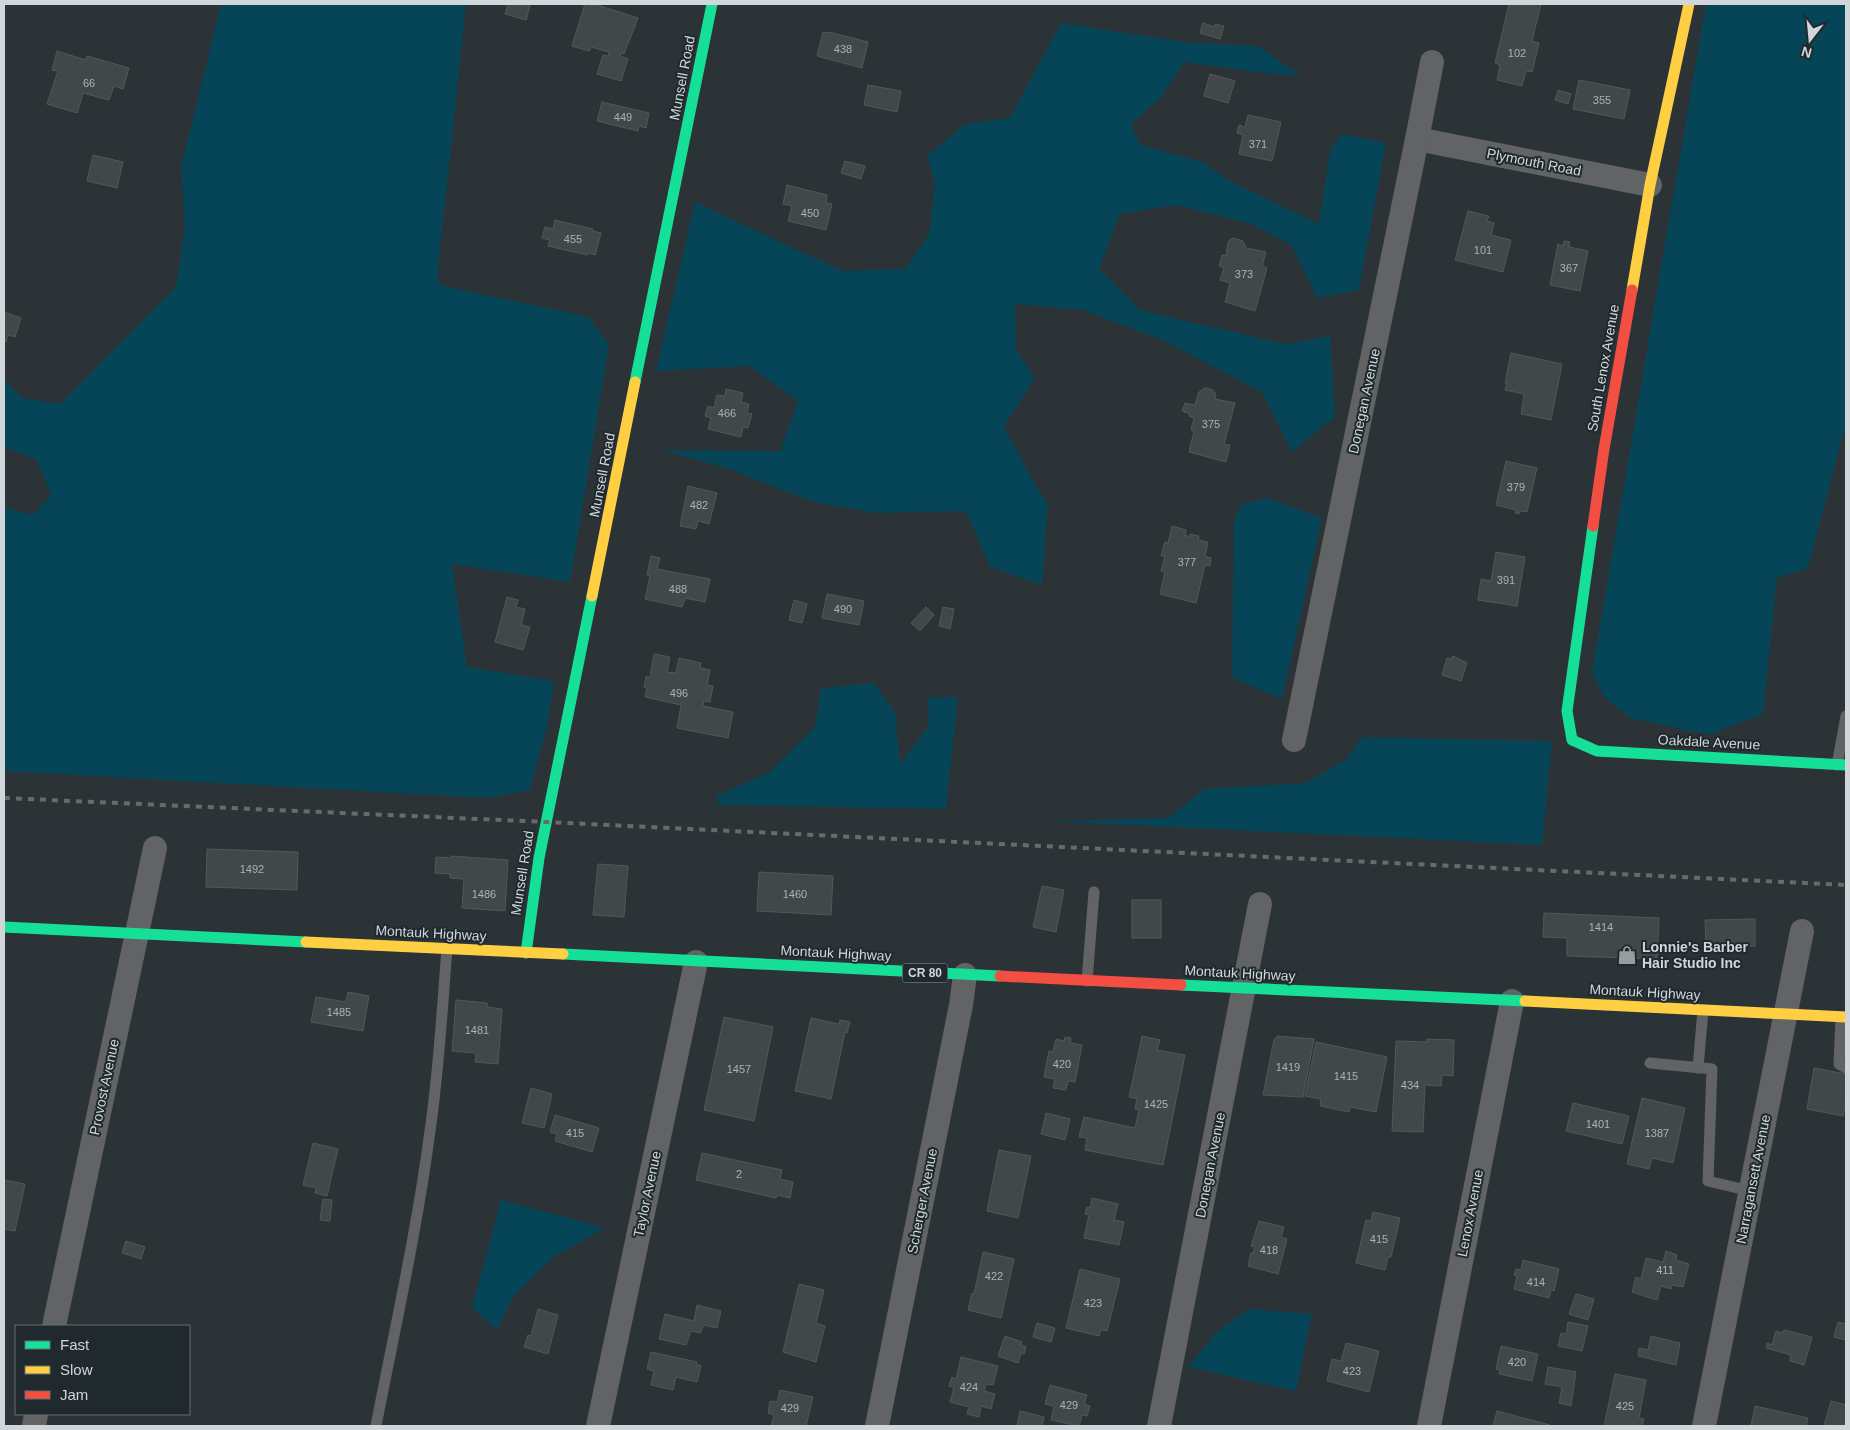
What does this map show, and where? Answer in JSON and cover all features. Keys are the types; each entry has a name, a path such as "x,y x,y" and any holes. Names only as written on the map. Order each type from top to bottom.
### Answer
{"street":[{"name":"Munsell Road","path":"526,954 539,858 546,822 712,4"},
{"name":"South Lenox Avenue","path":"1572,740 1567,711 1604,449 1650,185 1689,4"},
{"name":"Donegan Avenue","path":"1294,740 1418,139 1432,62"},
{"name":"Plymouth Road","path":"1418,139 1650,185"},
{"name":"Oakdale Avenue","path":"1572,740 1598,750 1841,765"},
{"name":"Provost Avenue","path":"54,1325 155,848"},
{"name":"Donegan Avenue","path":"1159,1426 1260,904"},
{"name":"Montauk Highway","path":"4,927 1844,1017"},
{"name":"Narragansett Avenue","path":"1704,1426 1802,931"},
{"name":"Taylor Avenue","path":"598,1426 696,962"},
{"name":"Scherger Avenue","path":"877,1426 961,1004 965,975"},
{"name":"Lenox Avenue","path":"1429,1426 1512,1001"}],"lane":[{"path":"1841,765 1846,716"},
{"path":"1088,981 1094,892"},
{"path":"376,1426 414,1227 430,1131 439,1062 447,949"},
{"path":"1698,1068 1703,1010"},
{"path":"1844,1017 1839,1064 1846,1068"},
{"path":"1650,1063 1712,1069 1708,1181 1750,1191"}],"shaded area":[{"path":"221,4 466,4 438,269 439,285 589,317 609,345 570,582 452,564 467,667 554,681 547,726 530,790 489,798 4,771 4,507 33,515 51,495 37,460 4,447 4,379 22,398 60,404 176,287 185,225 181,167"},
{"path":"1706,4 1846,4 1846,424 1808,568 1777,578 1763,714 1709,735 1630,718 1604,697 1592,672"},
{"path":"1061,23 1185,42 1258,46 1301,76 1254,72 1184,62 1162,96 1131,125 1140,145 1203,162 1229,181 1319,224 1330,151 1342,134 1386,143 1359,290 1317,298 1292,246 1252,224 1175,205 1120,214 1099,269 1140,310 1284,344 1330,336 1335,417 1292,452 1262,392 1162,340 1083,310 1015,304 1016,350 1035,378 1004,426 1029,474 1048,504 1042,585 990,567 966,511 875,513 814,502 726,468 662,450 780,451 798,401 749,366 656,371 695,202 842,271 905,269 929,234 935,184 927,156 965,124 1010,118"},
{"path":"1267,498 1322,518 1282,699 1232,678 1234,521 1241,504"},
{"path":"874,683 895,712 900,763 929,726 928,698 958,697 946,809 719,805 716,796 770,772 815,727 821,688"},
{"path":"1362,737 1552,741 1542,845 1048,821 1168,818 1205,789 1306,783 1347,759"},
{"path":"501,1200 605,1228 552,1258 513,1297 497,1330 472,1308"},
{"path":"1248,1309 1312,1314 1296,1391 1188,1367 1216,1333"}],"building":[{"path":"508,4 530,6 526,20 505,14"},
{"path":"585,4 594,4 638,18 624,54 621,53 620,56 628,59 621,81 597,74 603,55 608,56 609,52 591,47 589,51 572,46"},
{"path":"1509,4 1541,4 1532,41 1539,43 1532,72 1526,71 1522,86 1497,80 1500,65 1495,63"},
{"path":"1203,23 1215,27 1215,24 1224,26 1220,39 1200,33"},
{"path":"823,32 868,42 862,68 817,56"},
{"path":"57,51 86,60 87,56 129,68 123,89 114,86 109,100 83,93 77,113 47,104 58,71 52,70"},
{"path":"1210,74 1235,81 1228,103 1204,96"},
{"path":"1579,80 1630,90 1624,119 1573,109"},
{"path":"868,85 901,91 897,112 864,105"},
{"path":"1558,90 1571,94 1568,104 1555,100"},
{"path":"602,102 649,113 646,128 639,126 638,131 597,121"},
{"path":"1248,115 1281,122 1272,161 1239,154 1243,135 1237,133 1239,125 1245,127"},
{"path":"93,155 123,162 117,188 87,181"},
{"path":"845,161 865,166 861,179 841,173"},
{"path":"787,185 827,195 826,203 832,204 826,230 788,221 792,206 783,204"},
{"path":"1468,211 1489,216 1487,221 1494,223 1491,235 1511,240 1503,272 1455,260"},
{"path":"555,220 593,229 593,231 601,233 595,255 588,253 587,255 548,246 550,240 542,238 545,227 553,229"},
{"path":"1232,238 1243,241 1246,248 1266,252 1262,266 1267,268 1255,311 1225,302 1230,283 1220,280 1224,268 1219,266 1222,255 1226,256 1228,242"},
{"path":"1564,241 1570,242 1569,247 1588,251 1580,291 1550,285 1558,244 1563,246"},
{"path":"4,312 21,318 15,337 8,335 6,342 4,341"},
{"path":"1511,353 1562,364 1551,420 1521,414 1524,394 1505,390"},
{"path":"1205,388 1213,390 1216,395 1215,399 1235,403 1224,444 1230,445 1226,462 1189,452 1194,431 1191,430 1194,418 1182,411 1185,403 1195,405 1199,392"},
{"path":"726,389 743,393 741,402 749,404 747,413 752,414 748,428 743,427 741,437 708,429 711,418 705,416 708,406 714,408 717,395 725,396"},
{"path":"1506,461 1537,468 1527,512 1520,511 1519,514 1515,513 1516,510 1496,505"},
{"path":"688,486 717,493 709,524 698,521 696,529 680,526"},
{"path":"1172,526 1186,530 1185,535 1190,537 1190,534 1199,536 1198,540 1208,542 1205,556 1211,558 1210,566 1205,565 1196,603 1160,594 1165,572 1161,571 1165,556 1161,556 1165,542 1168,543"},
{"path":"1496,552 1525,557 1517,606 1478,600 1481,579 1491,581"},
{"path":"651,556 660,558 657,569 710,579 705,602 685,598 682,607 645,599 650,576 647,575"},
{"path":"827,594 864,601 859,625 822,618"},
{"path":"507,597 518,600 516,607 525,609 521,625 530,627 523,650 495,642"},
{"path":"794,600 807,604 802,623 789,620"},
{"path":"926,607 934,615 920,631 911,623"},
{"path":"943,607 954,609 950,629 939,626"},
{"path":"654,654 670,657 667,672 676,673 679,658 701,663 700,668 710,670 707,685 713,686 710,702 704,701 703,706 733,712 728,738 677,728 681,705 645,697 647,688 644,687 646,677 650,677"},
{"path":"1453,656 1467,663 1461,681 1442,675 1447,658 1451,659"},
{"path":"207,849 298,852 297,890 206,887"},
{"path":"451,856 508,860 505,911 462,908 464,879 450,878 450,874 435,873 436,857 451,858"},
{"path":"598,864 628,866 624,917 593,915"},
{"path":"759,872 833,876 831,915 757,911"},
{"path":"1042,886 1064,890 1056,932 1033,927"},
{"path":"1132,900 1161,900 1161,938 1132,938"},
{"path":"1544,913 1659,918 1657,959 1567,956 1567,938 1543,937"},
{"path":"1755,919 1755,946 1728,947 1728,950 1706,951 1705,920"},
{"path":"348,992 369,996 363,1031 311,1022 316,997 346,1002"},
{"path":"456,1000 487,1003 487,1007 502,1009 498,1064 475,1062 476,1053 452,1051"},
{"path":"724,1017 773,1027 754,1121 704,1110"},
{"path":"811,1018 839,1024 840,1020 850,1022 847,1033 845,1032 831,1099 795,1091"},
{"path":"1142,1036 1160,1040 1157,1050 1185,1055 1163,1165 1085,1150 1087,1138 1079,1137 1084,1117 1135,1128 1139,1110 1135,1109 1137,1099 1129,1097"},
{"path":"1277,1036 1314,1039 1303,1097 1263,1095 1274,1040"},
{"path":"1065,1037 1071,1038 1070,1043 1082,1045 1075,1082 1068,1081 1066,1090 1053,1088 1055,1079 1044,1077 1049,1051 1053,1052 1056,1039 1064,1041"},
{"path":"1427,1039 1454,1040 1453,1076 1442,1075 1441,1086 1425,1085 1423,1132 1392,1131 1396,1041 1427,1042"},
{"path":"1316,1042 1387,1057 1376,1112 1350,1107 1349,1112 1320,1106 1321,1099 1305,1096"},
{"path":"1814,1068 1846,1074 1846,1099 1843,1116 1807,1109"},
{"path":"531,1088 552,1094 544,1128 522,1123"},
{"path":"1642,1098 1685,1108 1673,1163 1652,1158 1649,1169 1627,1164"},
{"path":"1573,1103 1629,1116 1622,1144 1566,1131"},
{"path":"1046,1113 1070,1119 1065,1140 1041,1134"},
{"path":"555,1115 599,1128 592,1152 555,1141 557,1134 550,1132"},
{"path":"313,1143 338,1149 327,1196 315,1193 316,1188 303,1185"},
{"path":"999,1150 1031,1156 1018,1218 987,1211"},
{"path":"702,1153 782,1170 780,1179 793,1182 790,1198 777,1195 776,1198 696,1180"},
{"path":"4,1180 25,1184 15,1231 4,1229"},
{"path":"1092,1198 1118,1204 1114,1220 1124,1222 1119,1245 1084,1238 1089,1215 1085,1214 1087,1207 1090,1208"},
{"path":"323,1199 332,1200 330,1221 320,1220"},
{"path":"1373,1212 1400,1218 1391,1257 1388,1257 1385,1270 1356,1263 1366,1220 1371,1221"},
{"path":"1259,1221 1284,1227 1281,1237 1287,1239 1278,1274 1248,1266 1251,1253 1253,1253 1255,1247 1251,1246"},
{"path":"126,1241 145,1247 141,1259 122,1253"},
{"path":"1666,1251 1677,1255 1676,1260 1689,1264 1683,1287 1672,1285 1671,1289 1661,1286 1657,1300 1632,1292 1636,1277 1641,1279 1646,1258 1663,1262"},
{"path":"983,1252 1014,1259 1001,1318 968,1310 972,1293 974,1294"},
{"path":"1523,1260 1559,1269 1554,1291 1551,1290 1549,1298 1514,1289 1517,1276 1514,1275 1516,1269 1521,1270"},
{"path":"1080,1269 1120,1279 1107,1331 1101,1330 1099,1336 1066,1328"},
{"path":"799,1284 824,1290 816,1323 825,1326 816,1362 783,1352"},
{"path":"1576,1294 1594,1299 1588,1320 1569,1314"},
{"path":"697,1305 721,1311 717,1328 703,1325 701,1333 691,1331 686,1345 659,1339 665,1314 694,1321"},
{"path":"538,1309 558,1315 548,1354 524,1347 528,1335 531,1336"},
{"path":"1568,1322 1588,1326 1582,1351 1558,1346 1561,1333 1566,1334"},
{"path":"1838,1322 1846,1324 1846,1340 1834,1337"},
{"path":"1037,1323 1055,1328 1051,1342 1033,1337"},
{"path":"1784,1330 1812,1337 1804,1365 1790,1361 1791,1355 1766,1348 1767,1343 1772,1345 1776,1331 1783,1333"},
{"path":"1005,1336 1022,1342 1021,1345 1026,1347 1024,1354 1021,1353 1018,1363 998,1356"},
{"path":"1651,1336 1680,1343 1676,1365 1638,1356 1639,1348 1648,1350"},
{"path":"1346,1343 1379,1351 1369,1392 1327,1381 1332,1359 1341,1361"},
{"path":"1501,1346 1538,1354 1532,1381 1499,1374 1500,1370 1496,1369"},
{"path":"651,1352 697,1362 696,1364 701,1366 697,1382 676,1377 673,1390 651,1385 654,1371 647,1369"},
{"path":"961,1357 998,1366 993,1385 986,1384 984,1391 995,1394 991,1409 981,1406 979,1417 967,1414 969,1407 950,1402 954,1388 949,1386 952,1377 956,1379"},
{"path":"1548,1367 1576,1372 1571,1406 1559,1403 1562,1387 1545,1384"},
{"path":"1615,1374 1646,1380 1639,1418 1644,1419 1642,1426 1604,1426"},
{"path":"1050,1385 1087,1395 1084,1404 1090,1406 1087,1416 1082,1415 1079,1426 1051,1420 1054,1406 1045,1404"},
{"path":"780,1390 813,1397 806,1426 771,1426 774,1415 768,1413 770,1401 777,1402"},
{"path":"1831,1401 1846,1405 1846,1426 1824,1426"},
{"path":"1755,1406 1808,1418 1806,1426 1751,1426"},
{"path":"1020,1411 1044,1417 1042,1426 1017,1426"},
{"path":"1497,1411 1550,1425 1550,1426 1493,1426"}],"railway":[{"path":"4,798 546,822 1846,885"}],"traffic: fast":[{"path":"635,382 712,4"},
{"path":"1593,526 1567,711 1572,740 1597,751 1846,765"},
{"path":"526,953 539,858 592,596"},
{"path":"4,927 306,942"},
{"path":"563,954 1000,976"},
{"path":"1181,985 1525,1001"}],"traffic: slow":[{"path":"1632,290 1650,185 1689,4"},
{"path":"592,596 635,382"},
{"path":"306,942 563,954"},
{"path":"1525,1001 1846,1017"}],"traffic: jam":[{"path":"1593,526 1604,449 1632,290"},
{"path":"1000,976 1181,985"}],"place":[{"name":"Lonnie's Barber Hair Studio Inc","path":"1627,955"}]}
